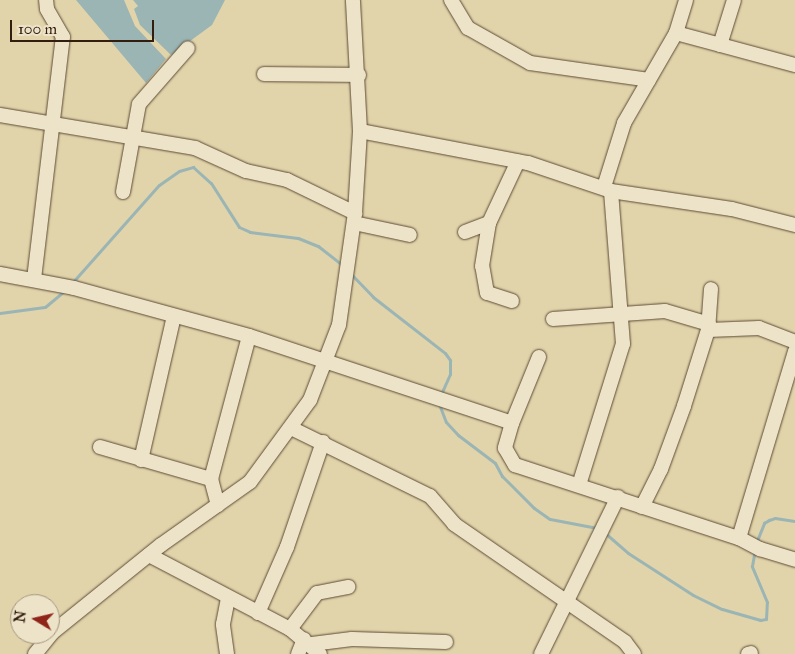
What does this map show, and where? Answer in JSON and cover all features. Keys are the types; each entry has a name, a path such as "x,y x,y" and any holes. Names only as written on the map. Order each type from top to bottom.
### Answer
{"street":[{"path":"34,279 63,37 46,0"},
{"path":"35,654 54,632 149,555 250,482 310,400 328,360 339,325 355,218 360,131 359,75 353,0"},
{"path":"451,0 468,28 530,63 649,80"},
{"path":"579,485 623,344 608,189 624,123 676,34 686,0"},
{"path":"720,45 734,0"},
{"path":"676,34 793,65 795,50"},
{"path":"123,192 131,138 140,104 188,48"},
{"path":"264,74 359,75"},
{"path":"0,115 195,148 246,171 286,180 355,218 410,235"},
{"path":"360,131 518,161 608,189 732,209 795,225"},
{"path":"512,301 487,292 484,288 482,266 489,223 518,161"},
{"path":"465,232 489,223"},
{"path":"0,274 67,286 249,336 437,396 512,423"},
{"path":"642,507 661,470 708,327 711,289"},
{"path":"553,319 621,312 665,310 708,327 760,328 795,342"},
{"path":"140,460 174,316"},
{"path":"218,505 211,479 249,336"},
{"path":"749,544 795,351"},
{"path":"539,357 512,423 505,448 515,464 618,497 795,560"},
{"path":"291,428 430,496 454,524 625,642 634,654"},
{"path":"258,613 287,547 323,442"},
{"path":"100,447 211,479"},
{"path":"541,654 568,603 618,497"},
{"path":"149,555 228,599 290,629 312,646"},
{"path":"290,629 318,593 348,588"},
{"path":"227,654 223,624 228,599"},
{"path":"298,654 312,646 369,638 446,642"}],"water":[{"path":"76,0 124,0 135,26 166,59 146,83"},
{"path":"133,0 225,0 212,25 171,55 140,25 134,9 138,6"}],"waterway":[{"path":"71,284 159,185 179,171 193,167 211,183 239,227 250,232 298,238 318,246 342,265"},
{"path":"352,275 373,297 445,353 450,360 450,374 440,396"},
{"path":"0,313 45,307 65,290"},
{"path":"439,404 446,422 458,435 495,463 502,476 534,508 550,519 597,528"},
{"path":"756,543 764,523 769,520 775,518 795,521"},
{"path":"605,533 628,553 693,595 722,609 760,620 766,619 767,602 752,566 755,549"}]}
